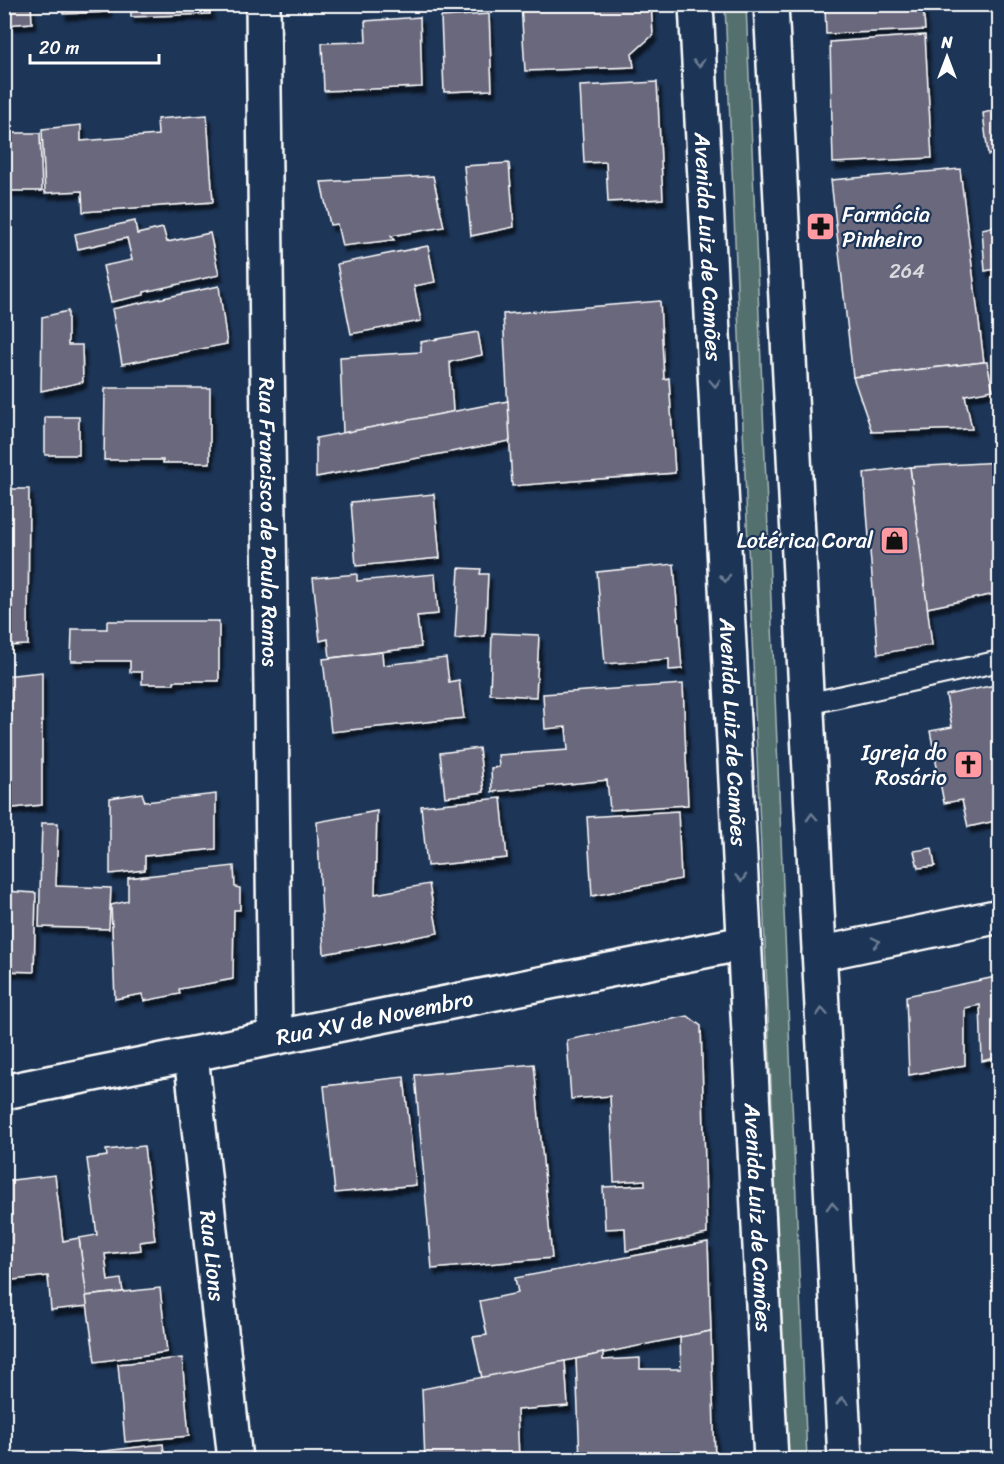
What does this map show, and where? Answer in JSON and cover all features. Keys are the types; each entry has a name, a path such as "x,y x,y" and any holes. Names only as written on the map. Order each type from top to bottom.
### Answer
{"main road":[{"name":"Rua Francisco de Paula Ramos","path":"263,4 275,1037"},
{"name":"Avenida Luiz de Camões","path":"696,4 771,1460"},
{"path":"771,4 845,1460"},
{"path":"819,954 999,916"},
{"name":"Rua XV de Novembro","path":"4,1092 744,943"},
{"name":"Rua Lions","path":"191,1054 235,1460"}],"lane":[{"path":"807,704 999,661"}],"green space":[{"path":"725,5 746,5 807,1459 787,1459"}],"building":[{"path":"4,4 31,4 32,23 4,25"},
{"path":"63,4 108,4 108,12 63,14"},
{"path":"131,4 210,4 210,14 131,17"},
{"path":"521,4 651,4 653,35 632,54 634,67 525,71"},
{"path":"825,4 923,4 925,30 826,34"},
{"path":"489,14 492,90 444,92 441,17"},
{"path":"420,17 422,87 324,91 322,43 366,42 365,21"},
{"path":"925,35 932,158 833,163 830,42"},
{"path":"657,82 663,199 608,202 606,162 584,163 580,86"},
{"path":"1000,109 1000,154 988,155 983,113"},
{"path":"207,115 213,202 83,212 82,191 45,193 42,129 81,125 81,141 158,135 157,119"},
{"path":"4,133 40,133 42,191 4,191"},
{"path":"509,163 514,227 471,236 464,166"},
{"path":"960,169 984,362 853,377 831,180"},
{"path":"433,176 444,227 391,236 394,240 342,246 337,224 330,225 321,182"},
{"path":"135,221 137,234 163,228 167,242 210,233 219,275 111,302 103,266 132,260 127,238 78,249 75,234"},
{"path":"1000,225 1000,268 985,271 982,229"},
{"path":"428,246 435,282 414,286 421,321 351,334 337,264"},
{"path":"219,286 227,344 122,364 112,309"},
{"path":"660,301 664,379 669,378 675,473 512,486 503,314"},
{"path":"68,311 68,345 82,345 83,382 41,391 42,317"},
{"path":"478,332 482,355 450,362 453,412 343,433 340,357 421,352 421,342"},
{"path":"987,362 993,390 965,395 972,429 872,432 853,377"},
{"path":"105,388 210,388 210,463 104,460"},
{"path":"508,401 510,441 316,477 316,438"},
{"path":"45,417 79,417 79,455 45,455"},
{"path":"1000,462 1000,593 927,608 910,467"},
{"name":"Lotérica Coral","path":"910,467 932,645 878,654 864,473"},
{"path":"4,489 29,489 28,645 4,646"},
{"path":"434,494 440,558 356,566 351,502"},
{"path":"674,564 682,669 669,670 669,659 605,664 597,572"},
{"path":"459,568 481,569 480,574 488,574 485,636 455,639"},
{"path":"357,574 357,581 435,574 438,614 417,616 421,647 330,658 328,639 320,641 313,578"},
{"path":"107,621 219,621 219,681 142,684 142,672 130,672 130,661 71,661 72,629 107,629"},
{"path":"492,633 539,635 536,697 490,694"},
{"path":"382,652 383,665 446,658 449,682 459,680 464,718 331,732 323,659"},
{"path":"42,672 42,805 4,809 4,676"},
{"path":"683,684 688,805 610,810 607,780 492,792 491,768 499,767 498,755 568,750 566,727 545,729 543,694"},
{"name":"Igreja do Rosário","path":"1000,684 1000,820 968,827 962,800 944,803 930,731 952,727 946,695"},
{"path":"479,748 484,792 445,797 440,753"},
{"path":"142,793 145,802 216,794 216,849 145,856 145,870 110,874 110,798"},
{"path":"501,798 507,858 427,866 421,806"},
{"path":"377,811 375,894 429,884 438,933 324,954 317,822"},
{"path":"678,811 681,879 592,896 587,817"},
{"path":"42,823 58,823 56,886 111,888 109,929 39,927"},
{"path":"932,848 935,866 918,868 914,851"},
{"path":"234,866 235,887 240,888 240,910 234,910 233,979 179,989 180,994 144,1001 142,994 115,999 111,905 128,901 128,878"},
{"path":"4,891 36,893 34,972 4,971"},
{"path":"1000,976 1000,1057 982,1061 980,1005 965,1008 965,1065 909,1075 906,996"},
{"path":"688,1016 701,1026 707,1234 626,1251 625,1228 605,1229 603,1187 645,1185 645,1180 614,1182 610,1096 571,1099 567,1040"},
{"path":"998,1057 1000,1057 1000,1144 997,1140 991,1089"},
{"path":"534,1064 552,1258 432,1269 415,1075"},
{"path":"404,1077 416,1185 335,1193 324,1086"},
{"path":"144,1146 155,1240 140,1242 141,1250 105,1254 108,1281 121,1279 123,1292 86,1296 79,1238 97,1235 87,1159 107,1156 106,1150"},
{"path":"55,1175 63,1241 79,1238 88,1306 51,1310 48,1276 4,1281 4,1181"},
{"path":"708,1242 711,1331 482,1378 473,1337 487,1335 480,1301 518,1293 515,1278"},
{"path":"160,1288 167,1352 95,1362 86,1296"},
{"path":"711,1331 715,1460 580,1460 576,1359 603,1353 603,1360 640,1358 640,1369 681,1369 680,1337"},
{"path":"182,1358 189,1436 125,1442 118,1364"},
{"path":"565,1361 568,1406 517,1410 519,1460 425,1460 422,1389"},
{"path":"163,1444 165,1460 46,1460 46,1458"}],"place":[{"name":"Farmácia Pinheiro","path":"821,227"},
{"name":"Lotérica Coral","path":"894,540"},
{"name":"Igreja do Rosário","path":"968,765"}]}
